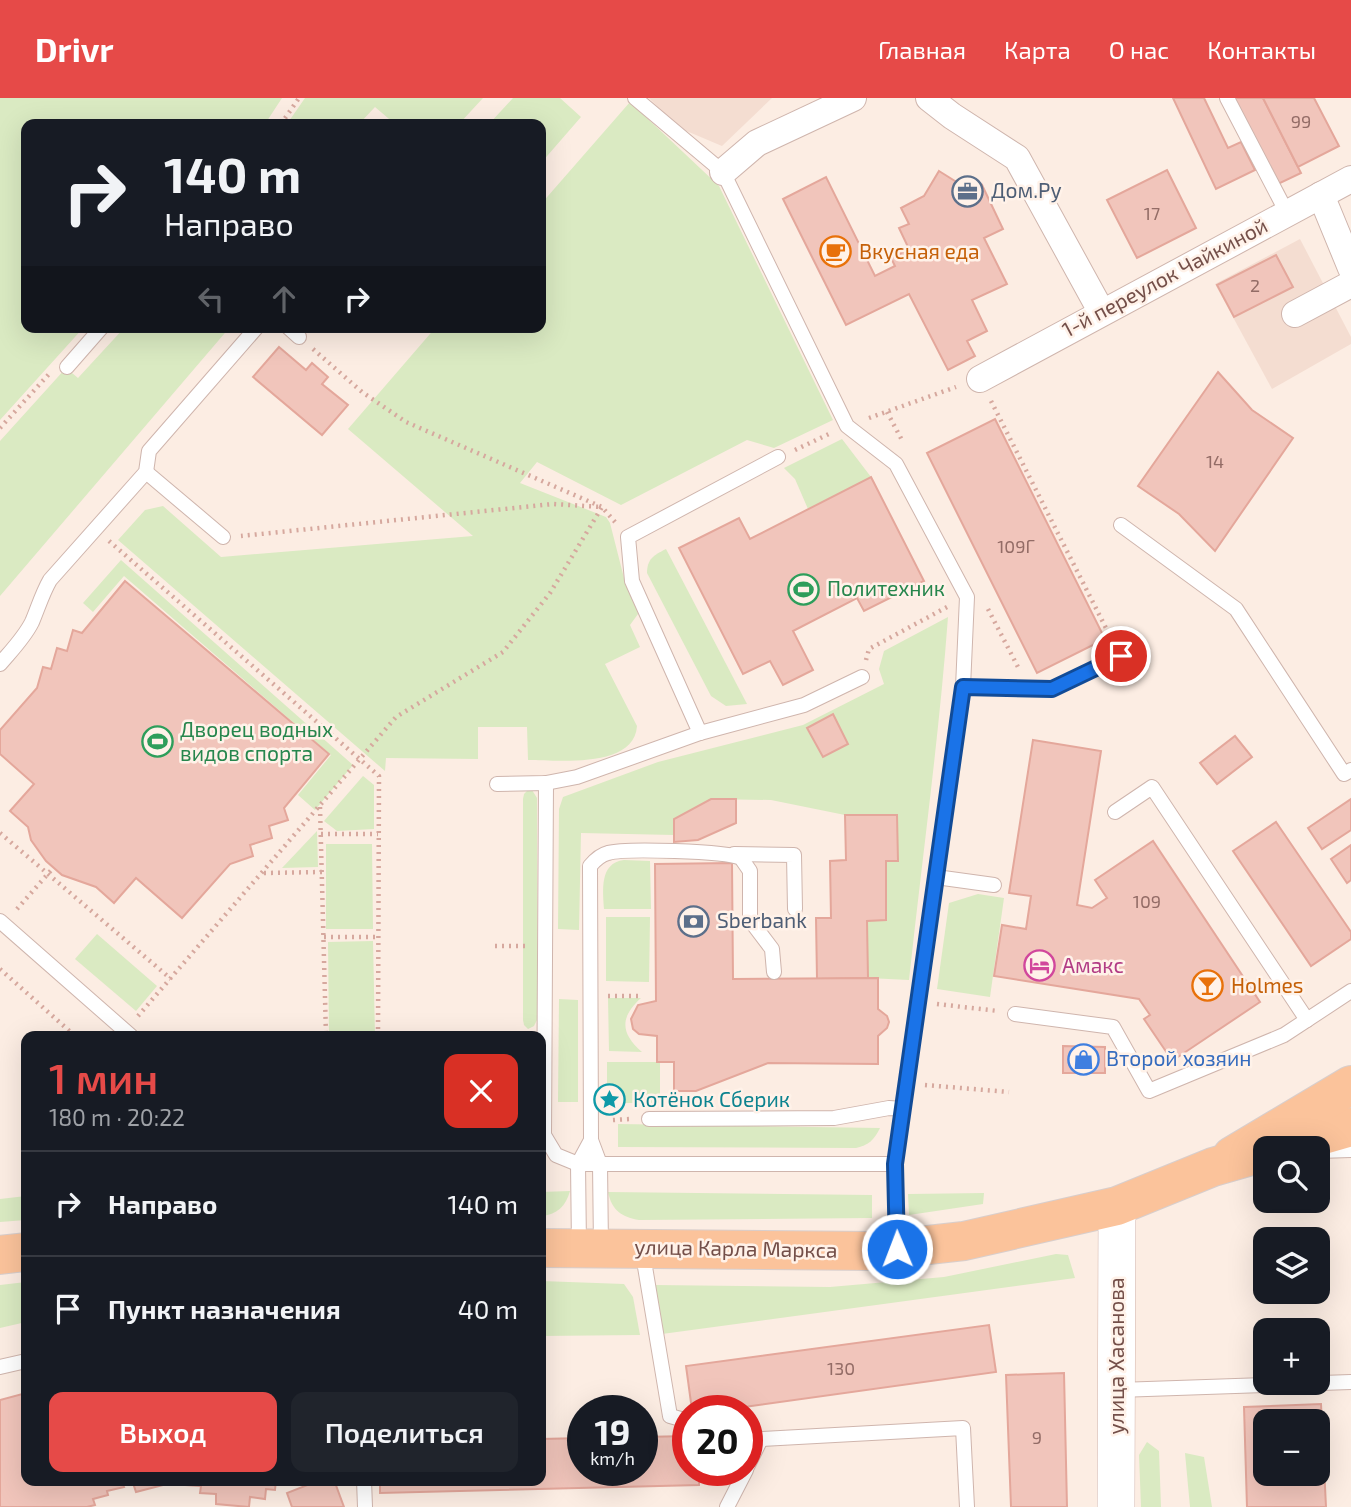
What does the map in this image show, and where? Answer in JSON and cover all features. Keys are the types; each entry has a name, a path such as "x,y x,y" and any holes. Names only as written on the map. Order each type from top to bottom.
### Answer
{"main road":[{"name":"улица Карла Маркса","path":"1213,1167 1351,1085"},
{"name":"улица Карла Маркса","path":"1322,1136 1351,1128"},
{"name":"улица Карла Маркса","path":"546,1248 874,1251 964,1241 1117,1206 1213,1167 1253,1155"},
{"path":"0,1255 21,1253"}],"street":[{"path":"723,172 757,142 853,98"},
{"path":"929,98 1017,158 1101,311"},
{"name":"1-й переулок Чайкиной","path":"980,379 1101,311 1351,179"},
{"path":"1321,195 1351,268"},
{"path":"1295,314 1351,284"},
{"name":"улица Хасанова","path":"1116,1507 1117,1206"}],"lane":[{"path":"635,98 723,172 847,426 896,464 967,597 963,687 895,1164 897,1249"},
{"path":"1227,98 1287,213"},
{"path":"67,367 98,333"},
{"path":"0,664 22,639 50,580 146,472 149,451 252,333"},
{"path":"700,733 632,581 628,537 778,457"},
{"path":"146,472 223,537"},
{"path":"1121,526 1236,609 1344,774 1351,770"},
{"path":"963,687 1052,689 1121,656"},
{"path":"497,784 546,783 577,778 700,733 804,705 862,677"},
{"path":"545,1031 546,783"},
{"path":"1115,813 1152,788 1307,1020"},
{"path":"590,1247 600,1164 591,1140 590,866 607,853 619,851 794,855 795,909"},
{"path":"732,854 745,862 750,871 750,920 772,949 774,972"},
{"path":"936,877 994,885"},
{"path":"2,923 126,1031"},
{"path":"1015,1014 1113,1027 1149,1091 1284,1035 1351,991"},
{"path":"649,1119 834,1118 888,1108 903,1110"},
{"path":"546,1138 556,1155 578,1164 895,1164"},
{"path":"590,1247 578,1164 591,1140"},
{"path":"1330,1151 1351,1150"},
{"path":"642,1248 672,1417"},
{"path":"0,1367 21,1362"},
{"path":"1116,1390 1351,1382"},
{"path":"763,1437 963,1428 967,1507"},
{"path":"364,1486 365,1507"},
{"path":"727,1507 738,1486"}],"path":[{"path":"284,119 299,98"},
{"path":"295,333 362,392 406,422 602,507 608,513"},
{"path":"0,428 48,374 67,367"},
{"path":"778,457 847,426 980,379 1121,656"},
{"path":"223,537 553,504 602,507"},
{"path":"130,1031 396,717 503,652 550,593 602,507"},
{"path":"95,528 379,776 378,1031"},
{"path":"862,677 869,649 967,597"},
{"path":"320,807 326,1031"},
{"path":"0,833 171,979"},
{"path":"321,834 379,834"},
{"path":"2,923 53,867"},
{"path":"263,873 322,872"},
{"path":"324,937 378,937"},
{"path":"0,969 69,1031"},
{"path":"919,1001 975,1008"},
{"path":"907,1084 1009,1092"}],"shaded area":[{"path":"649,98 772,98 722,146 677,127"},
{"path":"1300,239 1351,337 1351,344 1272,389 1215,284"}],"green space":[{"path":"0,98 282,98 268,119 21,119 21,333 79,333 0,420"},
{"path":"305,98 483,98 464,119 389,119 375,107 364,119 290,119"},
{"path":"513,98 560,98 581,117 546,157 546,119 494,119"},
{"path":"630,102 719,186 833,420 774,448 747,440 621,505 537,462 520,483 606,517 610,523 625,582 637,607 638,614 630,625 640,647 605,664 637,726 633,740 609,756 575,761 528,760 527,727 478,727 478,759 386,758 385,771 118,540 145,510 163,506 221,557 473,536 348,429 431,333 546,333 546,198"},
{"path":"119,333 225,333 0,596 0,441 66,368 78,378"},
{"path":"842,439 871,477 808,509 795,479 784,468"},
{"path":"666,549 747,704 726,706 711,696 647,573 652,558"},
{"path":"121,560 353,765 315,810 298,795 331,755 124,576 93,612 83,603"},
{"path":"948,617 909,980 868,978 867,921 886,920 886,861 898,861 896,815 845,815 771,800 711,799 674,835 581,833 579,930 558,929 559,809 563,797 658,762 803,725 884,684 879,669 884,651"},
{"path":"363,776 374,785 374,829 337,831 324,821"},
{"path":"528,790 532,790 537,798 537,1020 534,1026 528,1029 523,1020 523,799"},
{"path":"317,831 318,867 282,868"},
{"path":"326,844 372,844 373,929 326,929"},
{"path":"650,861 651,909 604,909 603,886 606,872 616,862"},
{"path":"978,894 1004,898 990,997 937,989 949,903"},
{"path":"606,917 650,917 649,982 606,981"},
{"path":"97,934 157,986 136,1011 75,959"},
{"path":"373,941 375,1031 329,1031 328,942"},
{"path":"608,998 641,998 629,1012 625,1025 626,1032 642,1052 609,1051"},
{"path":"559,999 578,1000 578,1102 558,1102"},
{"path":"607,1062 660,1062 660,1103 607,1103"},
{"path":"618,1124 880,1128 871,1141 856,1148 618,1147"},
{"path":"570,1191 560,1209 546,1215 546,1192"},
{"path":"608,1192 872,1195 872,1218 639,1220 619,1212 612,1204"},
{"path":"984,1193 983,1204 909,1215 908,1194"},
{"path":"21,1197 21,1220 0,1222 0,1199"},
{"path":"1056,1254 1068,1255 1075,1278 662,1334 655,1285 830,1287 944,1277"},
{"path":"546,1281 624,1284 633,1297 640,1335 546,1336"},
{"path":"21,1283 21,1323 0,1328 0,1285"},
{"path":"1147,1442 1159,1451 1161,1507 1141,1507 1139,1455"},
{"path":"1185,1453 1204,1457 1212,1507 1190,1507"}],"building":[{"path":"1173,98 1204,98 1228,148 1241,142 1255,170 1216,189"},
{"path":"1234,98 1263,98 1301,173 1278,184"},
{"path":"1263,98 1314,98 1339,146 1298,167"},
{"path":"1167,170 1196,228 1137,258 1107,200"},
{"path":"939,171 971,191 982,185 1003,229 984,238 1007,284 972,300 987,331 967,341 975,356 948,370 909,294 846,325 783,199 826,177 875,276 895,266 891,258 909,249 899,228 909,224 901,208 924,196"},
{"path":"1276,255 1293,287 1234,317 1217,285"},
{"path":"279,347 306,370 312,363 328,377 322,384 348,405 322,435 253,377"},
{"path":"1218,372 1252,410 1293,438 1215,551 1179,514 1138,486"},
{"path":"995,419 1105,639 1037,673 927,453"},
{"name":"Политехник","path":"871,477 924,581 864,611 857,598 793,631 813,670 783,685 770,661 743,674 679,548 739,518 750,539"},
{"name":"Дворец водных видов спорта","path":"125,581 329,754 284,808 288,820 269,826 272,838 250,845 253,856 230,864 182,918 136,878 114,903 96,887 62,875 46,861 31,840 28,827 10,811 34,784 0,754 0,730 37,688 43,667 51,669 57,648 67,651 73,630 82,633"},
{"path":"833,714 848,744 823,757 807,728"},
{"path":"1235,736 1252,757 1217,784 1200,763"},
{"path":"1033,740 1101,751 1077,905 1092,908 1107,898 1095,880 1153,841 1260,1002 1178,1057 1167,1053 1144,1019 1150,1015 1139,999 994,976 1002,925 1026,929 1031,896 1009,893"},
{"path":"711,799 736,799 736,823 698,840 674,842 674,819"},
{"path":"1351,799 1351,830 1322,849 1308,828"},
{"path":"845,815 897,815 898,861 886,861 886,920 867,921 868,978 817,979 816,918 831,918 830,861 846,860"},
{"path":"1276,822 1351,932 1351,939 1311,966 1233,851"},
{"path":"1351,845 1351,880 1347,883 1331,859"},
{"name":"Sberbank","path":"732,863 733,979 878,978 878,1009 887,1016 889,1022 887,1028 878,1036 878,1064 768,1063 696,1091 674,1091 674,1062 657,1062 657,1036 639,1034 633,1029 631,1019 638,1005 656,1001 655,864"},
{"path":"1063,1046 1105,1047 1105,1073 1063,1073"},
{"path":"989,1325 996,1372 763,1404 763,1395 690,1395 686,1366"},
{"path":"1064,1373 1067,1507 1011,1507 1006,1375"},
{"path":"21,1394 21,1486 124,1487 107,1491 108,1495 93,1499 95,1505 87,1507 0,1507 0,1400"},
{"path":"1321,1404 1321,1409 1253,1409 1253,1486 1325,1486 1326,1507 1247,1507 1244,1407"},
{"path":"672,1436 672,1486 380,1493 380,1486 546,1486 546,1439 567,1438 567,1486 658,1486 658,1437"},
{"path":"134,1486 159,1486 136,1492"},
{"path":"201,1486 275,1486 275,1490 266,1489 265,1499 250,1497 249,1507 216,1504 216,1494 200,1493"},
{"path":"305,1486 336,1486 344,1507 292,1507 287,1493"}],"place":[{"name":"Дом.Ру","path":"968,191"},
{"name":"Вкусная еда","path":"836,252"},
{"name":"Политехник","path":"804,589"},
{"name":"Дворец водных видов спорта","path":"157,742"},
{"name":"Sberbank","path":"694,921"},
{"name":"Амакс","path":"1039,966"},
{"name":"Holmes","path":"1208,986"},
{"name":"Второй хозяин","path":"1083,1059"},
{"name":"Котёнок Сберик","path":"610,1100"}],"route":[{"path":"897,1249 895,1164 963,687 1052,689 1121,656"}]}
